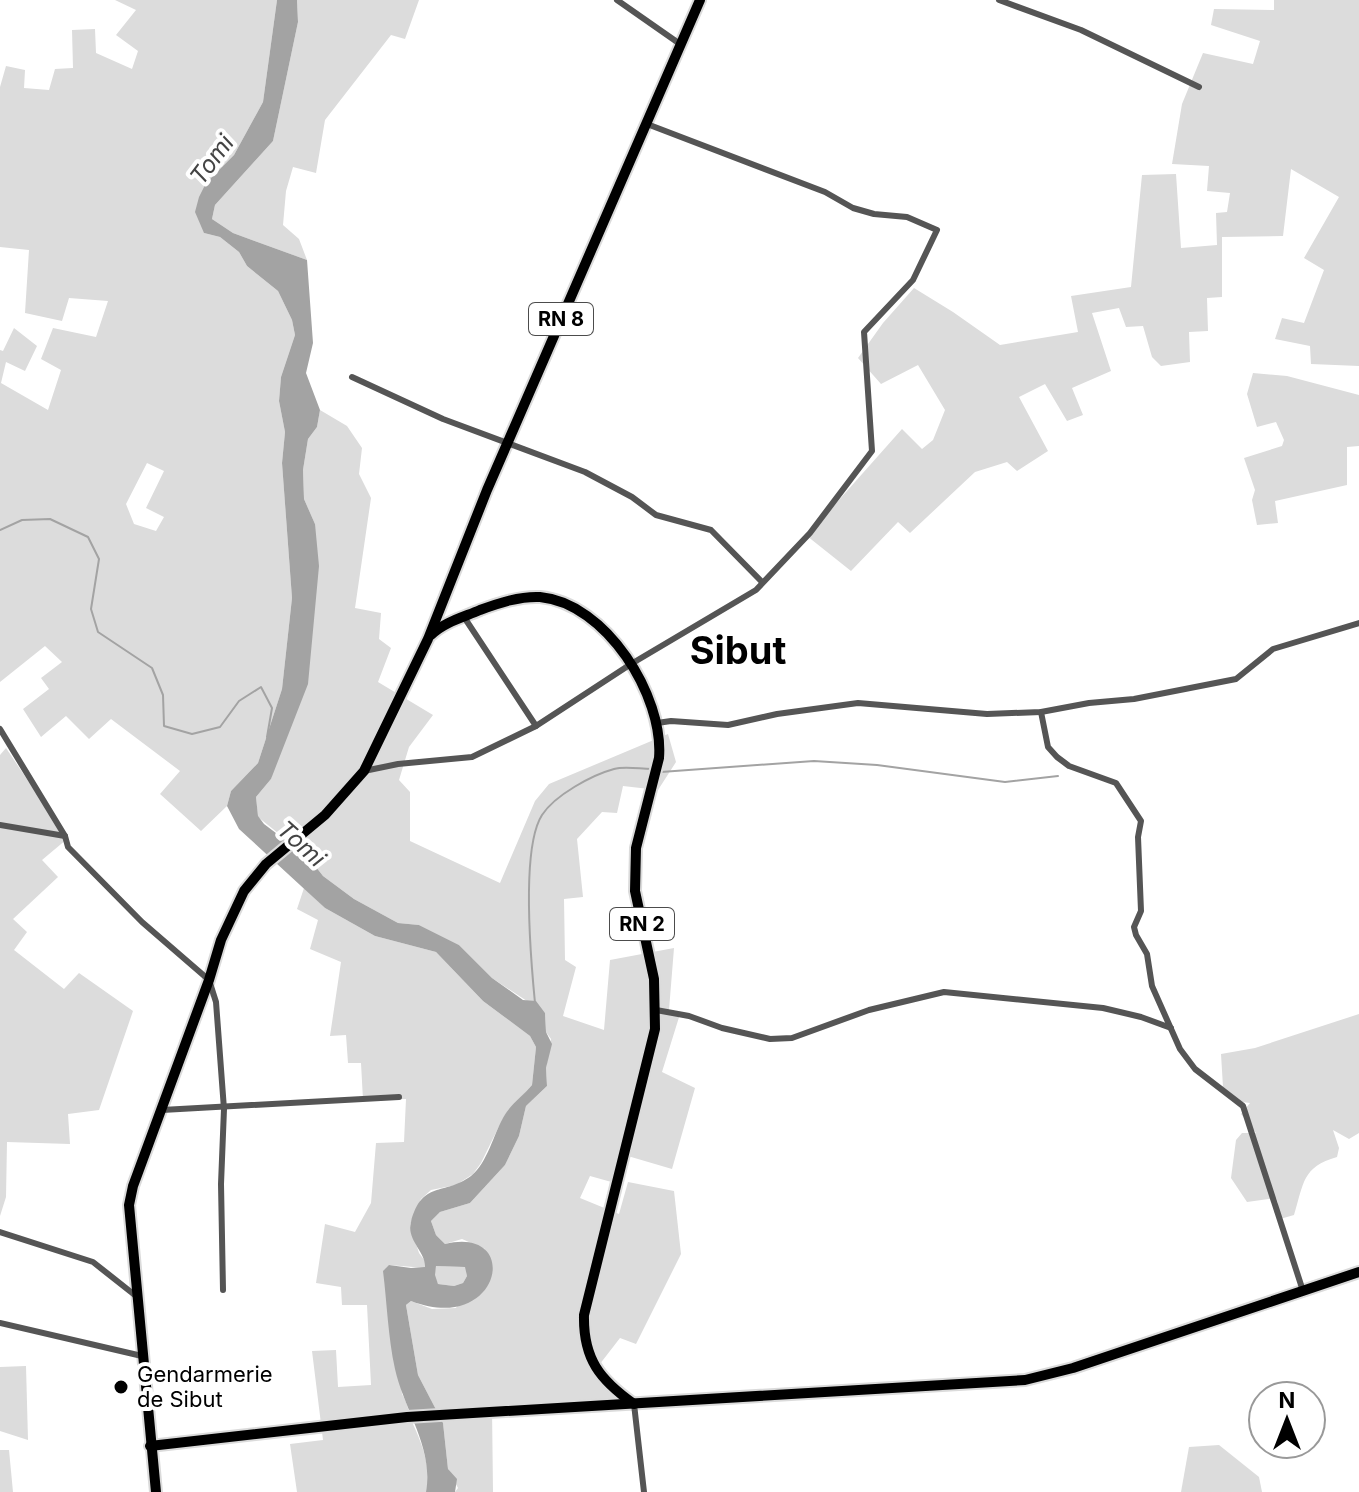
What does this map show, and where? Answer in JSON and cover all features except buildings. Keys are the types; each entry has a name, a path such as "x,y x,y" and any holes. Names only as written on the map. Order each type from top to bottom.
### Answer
{"main road":[{"name":"RN 8","path":"428,639 508,444 700,0"},
{"name":"RN 2","path":"428,639 437,629 464,617 519,599 538,597 553,600 582,611 597,622 631,664 653,708 659,758 636,848 635,891 654,979 655,1029 584,1315 583,1335 589,1356 613,1391 634,1404"},
{"path":"156,1492 129,1205 133,1186 221,940 244,891 290,842 325,815 364,771 428,639"},
{"path":"150,1446 407,1417 1025,1380 1073,1368 1359,1272"}],"street":[{"path":"617,0 680,44"},
{"path":"999,0 1081,30 1199,87"},
{"path":"364,771 398,764 472,757 536,726 631,664 756,590 810,533 872,451 864,332 913,280 937,230 907,217 874,214 853,208 825,192 647,124"},
{"path":"352,377 443,419 585,472 632,497 656,515 711,530 762,582"},
{"path":"464,617 536,726"},
{"path":"657,723 728,725 777,714 858,703 987,714 1041,712 1134,699 1236,679 1273,649 1359,623"},
{"path":"1041,712 1048,747 1057,757 1069,766 1116,783 1141,821 1138,837 1141,911 1134,927 1147,954 1152,986 1180,1049 1195,1069 1243,1106 1303,1291"},
{"path":"0,729 65,836 68,847 108,889 209,980 216,1002 224,1109 221,1184 223,1290"},
{"path":"0,825 65,836"},
{"path":"656,1010 770,1039 792,1038 869,1010 944,992 1103,1008 1171,1028"},
{"path":"162,1110 399,1097"},
{"path":"0,1232 93,1262 138,1297"},
{"path":"0,1323 142,1356"},
{"path":"634,1404 644,1492"}],"shaded area":[{"path":"115,0 277,0 263,102 234,155 206,183 204,233 220,237 239,252 247,266 278,291 292,320 295,335 281,377 279,401 285,432 282,463 292,598 282,689 258,763 231,791 227,806 201,831 160,794 180,771 111,719 89,739 66,716 41,737 23,709 49,689 41,678 62,662 45,646 0,682 0,350 3,351 14,328 37,346 25,371 6,362 1,383 48,410 61,370 41,359 53,328 96,337 108,301 69,298 62,321 25,313 29,250 0,247 0,87 6,66 25,70 24,88 49,90 55,69 73,68 72,30 95,29 96,53 132,69 138,51 116,35 136,10","holes":["147,463 164,471 146,508 164,517 156,531 134,524 126,504"]},
{"path":"277,0 297,0 298,22 273,141 215,205 212,219 233,233 307,260 313,343 306,373 320,410 317,427 308,439 303,470 304,499 315,524 319,566 308,684 271,779 256,797 258,816 309,858 323,876 354,899 398,923 419,925 459,945 492,978 523,1000 536,1001 545,1013 546,1032 552,1044 546,1068 547,1086 526,1106 519,1136 505,1165 470,1203 440,1212 431,1221 436,1235 445,1244 470,1242 485,1250 492,1263 491,1278 482,1293 465,1304 442,1308 411,1301 406,1305 418,1375 443,1423 448,1469 457,1479 455,1492 426,1492 426,1460 399,1384 393,1357 383,1271 389,1265 425,1267 423,1256 411,1235 411,1222 416,1209 428,1194 461,1182 477,1170 504,1116 532,1085 536,1047 530,1036 483,1001 436,952 375,936 325,908 239,829 227,806 231,791 258,763 282,689 292,598 282,463 285,432 279,401 281,377 295,335 292,320 278,291 247,266 239,252 220,237 204,233 195,212 206,183 234,155 263,102","holes":["436,1266 465,1267 467,1276 463,1283 454,1286 438,1284"]},
{"path":"297,0 419,0 405,39 391,35 325,120 316,173 293,167 286,191 283,225 299,239 307,260 233,233 212,219 215,205 273,141 298,22"},
{"path":"1274,0 1359,0 1359,366 1311,364 1310,346 1275,339 1282,318 1304,323 1324,270 1304,258 1339,197 1291,169 1283,236 1222,237 1222,297 1207,298 1208,331 1189,332 1190,362 1161,366 1152,357 1143,326 1126,327 1119,308 1092,313 1111,371 1072,388 1083,415 1067,421 1045,384 1019,397 1048,451 1017,471 1007,462 975,472 910,533 898,522 851,571 807,536 902,429 922,449 933,440 945,410 918,365 881,384 858,358 914,288 1000,345 1078,332 1071,296 1131,287 1142,175 1176,174 1181,248 1217,245 1216,213 1227,212 1230,193 1207,191 1209,166 1172,164 1182,104 1203,53 1253,64 1260,41 1211,25 1214,9 1274,10"},
{"path":"1253,373 1287,376 1359,395 1359,446 1347,447 1347,485 1275,501 1278,523 1257,525 1252,500 1255,490 1244,458 1282,446 1284,440 1276,422 1257,427 1247,394"},
{"path":"320,410 347,426 362,448 359,474 371,498 355,608 381,613 379,639 391,648 378,682 433,715 409,747 399,780 410,792 410,841 500,883 535,801 549,784 668,734 676,762 658,790 623,786 617,813 602,812 577,839 583,897 564,899 565,960 576,967 563,1016 604,1030 610,960 674,948 669,1010 680,1014 662,1072 695,1088 672,1169 621,1154 615,1183 590,1176 580,1198 619,1214 628,1182 674,1191 681,1254 636,1344 620,1338 596,1369 620,1403 492,1408 493,1492 455,1492 458,1488 448,1469 443,1423 418,1375 406,1305 411,1301 432,1309 456,1308 485,1249 462,1239 445,1244 436,1235 431,1221 440,1212 470,1203 505,1165 519,1136 526,1106 547,1086 546,1068 551,1039 546,1032 545,1013 492,978 459,945 419,925 398,923 354,899 323,876 309,858 258,817 256,797 271,779 315,524 304,499 303,470 308,439 317,427"},
{"path":"6,748 67,839 42,860 58,877 13,919 27,932 14,950 64,989 79,973 133,1011 99,1110 68,1114 70,1144 7,1142 6,1197 0,1216 0,755"},
{"path":"304,888 325,908 375,936 436,952 483,1001 530,1036 536,1047 532,1085 504,1116 473,1174 456,1185 431,1190 421,1199 410,1225 425,1268 389,1265 402,1394 425,1457 426,1492 297,1492 290,1444 323,1440 312,1351 336,1350 338,1387 371,1385 367,1305 342,1305 341,1287 316,1283 325,1224 355,1232 371,1203 376,1143 404,1142 406,1099 363,1100 361,1063 348,1063 346,1035 330,1036 341,962 310,949 318,920 297,909"},
{"path":"1359,1014 1359,1133 1349,1139 1333,1130 1339,1148 1337,1157 1311,1171 1303,1185 1294,1215 1280,1219 1274,1212 1278,1203 1276,1198 1247,1202 1231,1178 1236,1140 1242,1133 1256,1133 1241,1114 1250,1103 1242,1102 1223,1087 1221,1054 1255,1048"},
{"path":"436,1266 466,1267 467,1276 463,1283 454,1286 438,1284 434,1275"},
{"path":"26,1366 28,1440 0,1431 0,1367"},
{"path":"1219,1445 1259,1477 1262,1492 1181,1492 1189,1447"},
{"path":"0,1450 9,1450 13,1492 0,1492"}],"waterway":[{"path":"0,530 22,520 50,519 88,537 99,559 91,609 98,632 152,668 163,695 164,726 192,734 220,727 239,701 261,687 272,708 267,737"},
{"path":"661,772 814,761 877,765 1005,782 1058,776"},
{"path":"535,1003 530,878 531,853 542,815 565,793 595,776 618,768 651,769"}],"place":[{"name":"Gendarmerie de Sibut","path":"121,1387"}],"district":[{"name":"Sibut","path":"738,651"}],"water label":[{"name":"Tomi","path":"212,160"},
{"name":"Tomi","path":"301,844"}]}
